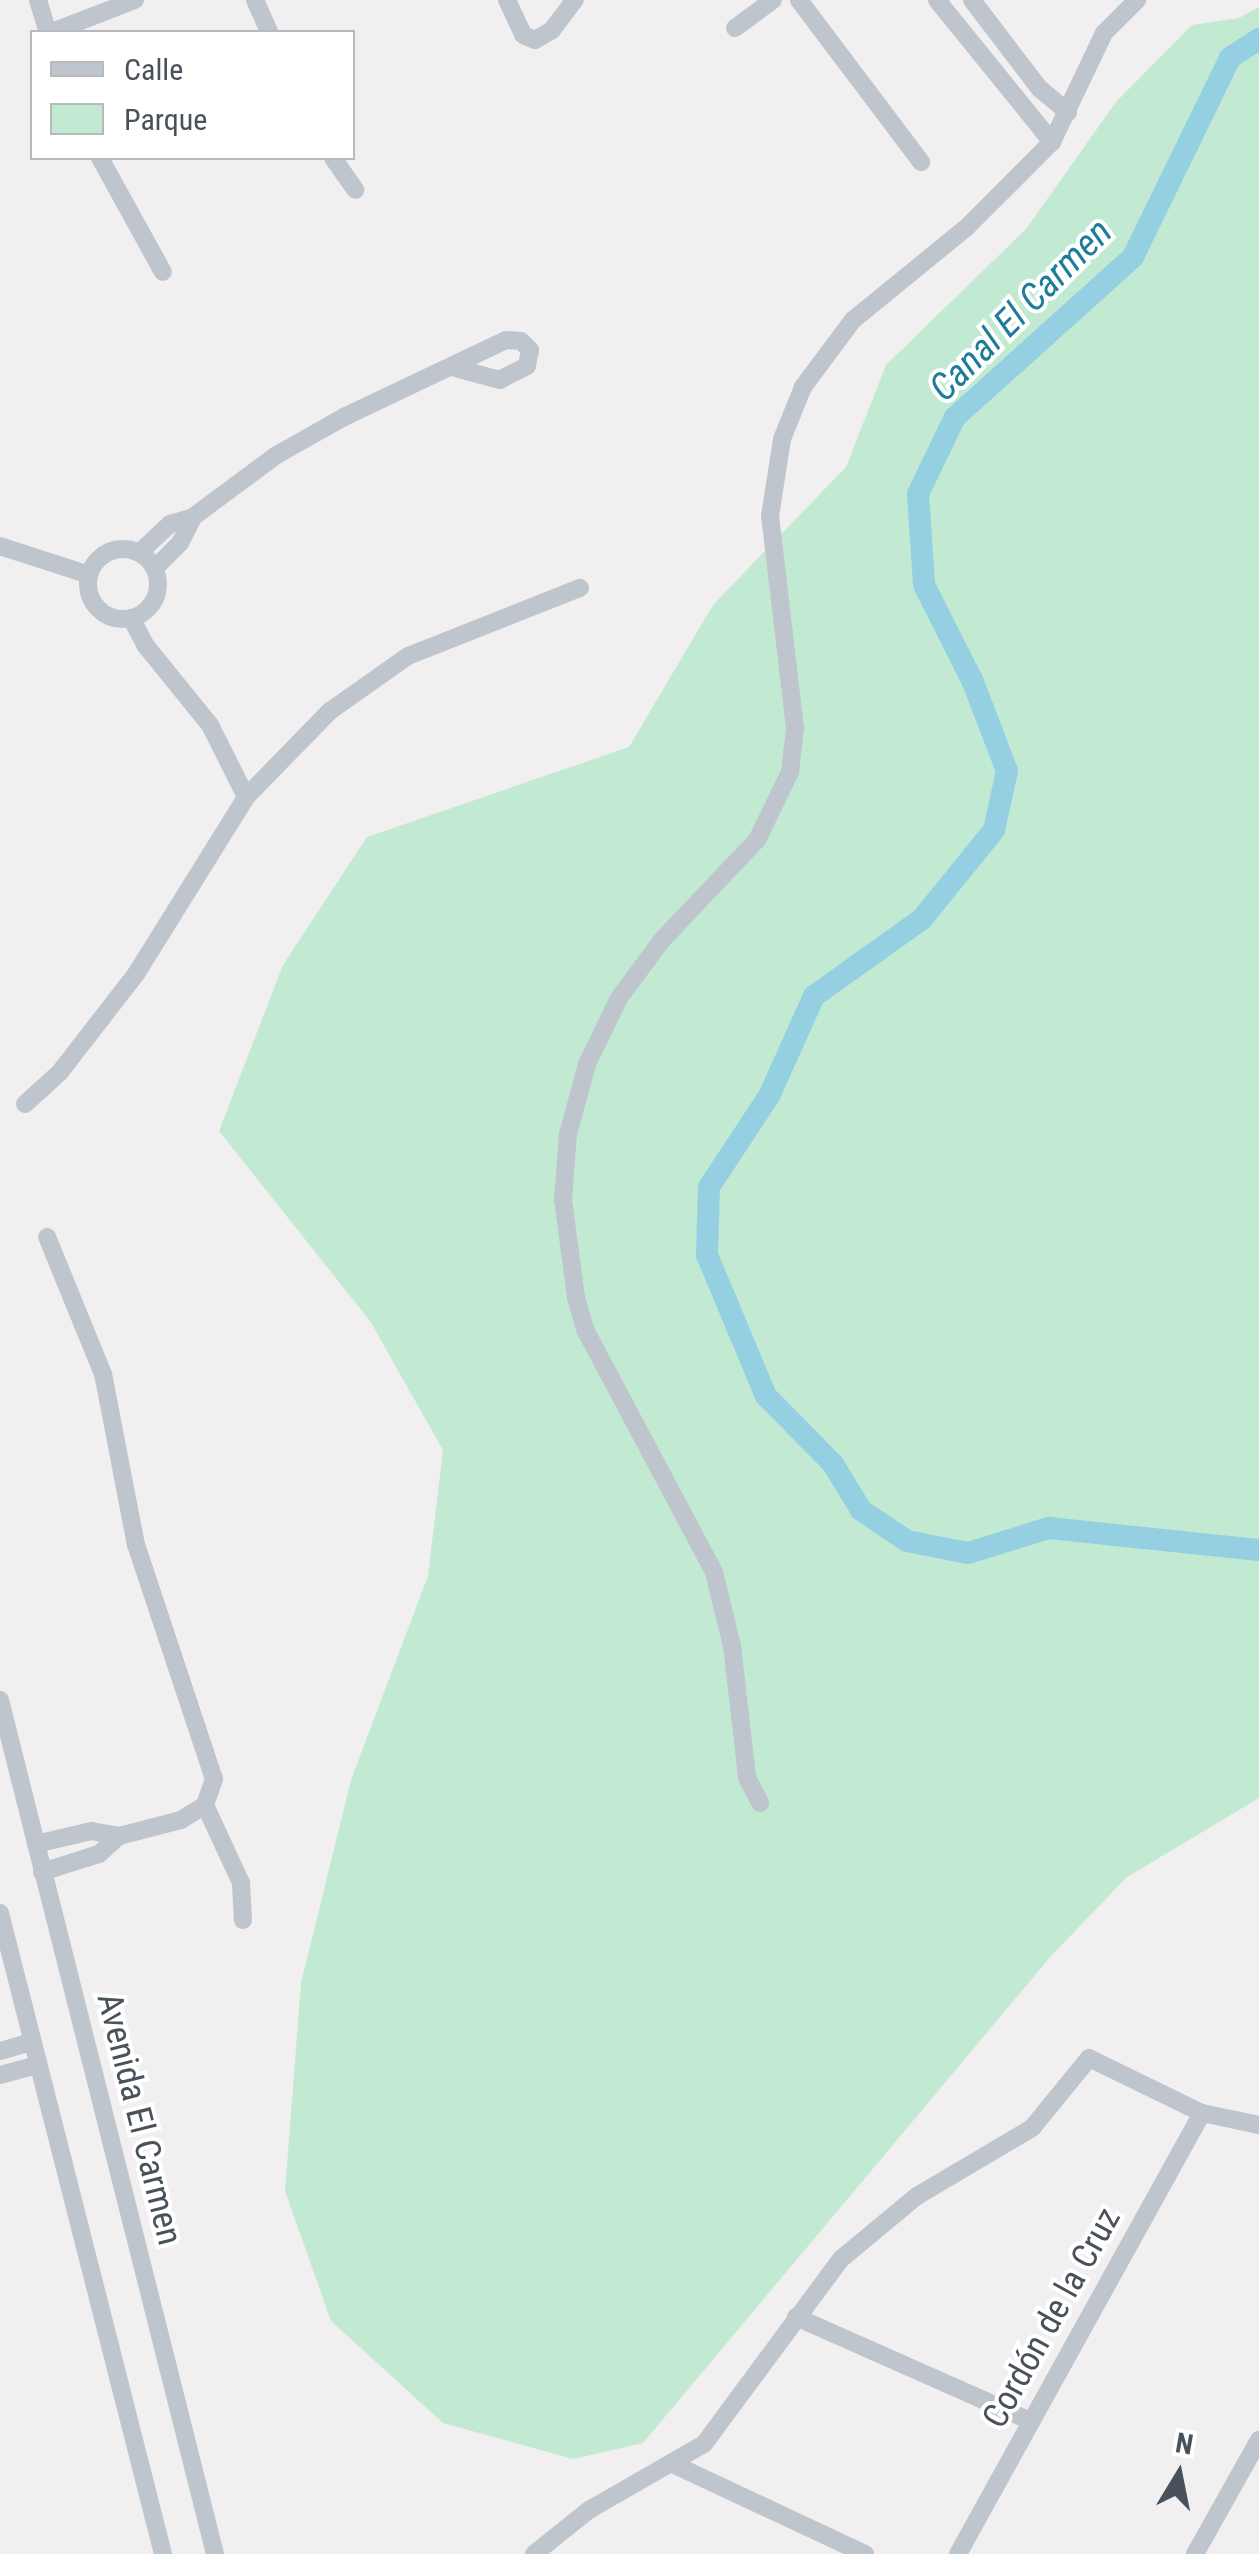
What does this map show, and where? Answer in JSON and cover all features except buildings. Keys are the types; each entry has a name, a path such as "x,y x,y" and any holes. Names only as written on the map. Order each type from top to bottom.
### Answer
{"street":[{"path":"38,0 49,30"},
{"path":"55,30 136,0"},
{"path":"255,0 268,30"},
{"path":"507,0 522,35 535,40 552,30 575,0"},
{"path":"735,28 772,0"},
{"path":"799,0 921,162"},
{"path":"937,0 1052,142"},
{"path":"760,1803 747,1777 732,1646 714,1572 585,1329 576,1297 563,1200 568,1134 587,1064 619,998 662,940 757,840 786,782 796,728 770,516 782,438 803,387 853,320 966,228 1052,142 1104,33 1137,0"},
{"path":"955,23 976,2 1038,88 1068,112"},
{"path":"101,160 163,272"},
{"path":"334,160 354,190"},
{"path":"89,574 109,551 140,552 170,524 194,517 307,436 455,368"},
{"path":"155,568 180,543 194,517"},
{"path":"0,546 89,574"},
{"path":"89,574 94,604 111,617 131,618 155,599 155,568 140,552"},
{"path":"25,1104 60,1072 136,974 246,797 330,711 384,669 515,608 580,588"},
{"path":"131,618 146,646 210,724 246,797"},
{"path":"36,1844 91,1831 119,1836 162,1827 205,1805 214,1779 211,1754 146,1580 103,1374 47,1237"},
{"name":"Avenida El Carmen","path":"0,1700 216,2554"},
{"path":"205,1805 241,1883 243,1920"},
{"path":"42,1872 99,1854 119,1836"},
{"path":"0,1914 163,2554"},
{"path":"0,2051 32,2042"},
{"path":"534,2554 589,2510 675,2465 704,2444 747,2393 796,2317 866,2236 1032,2128 1089,2058 1202,2113 1259,2125"},
{"path":"0,2075 38,2066"},
{"name":"Cordón de la Cruz","path":"958,2554 1202,2113"},
{"path":"796,2317 1031,2421"},
{"path":"1194,2554 1259,2440"},
{"path":"675,2465 865,2554"}],"green space":[{"path":"1259,7 1259,1798 1127,1877 1052,1955 643,2443 573,2459 443,2423 331,2321 285,2191 301,1983 351,1780 428,1576 443,1450 370,1321 219,1131 283,965 367,837 629,747 713,605 846,467 886,365 1026,229 1116,102 1192,25 1239,18"}],"waterway":[{"name":"Canal El Carmen","path":"1259,39 1230,58 1133,257 955,417 918,494 924,585 973,682 1007,771 994,830 922,919 814,996 769,1096 709,1187 707,1255 766,1396 833,1464 861,1510 907,1541 968,1553 1049,1528 1259,1550"}]}
